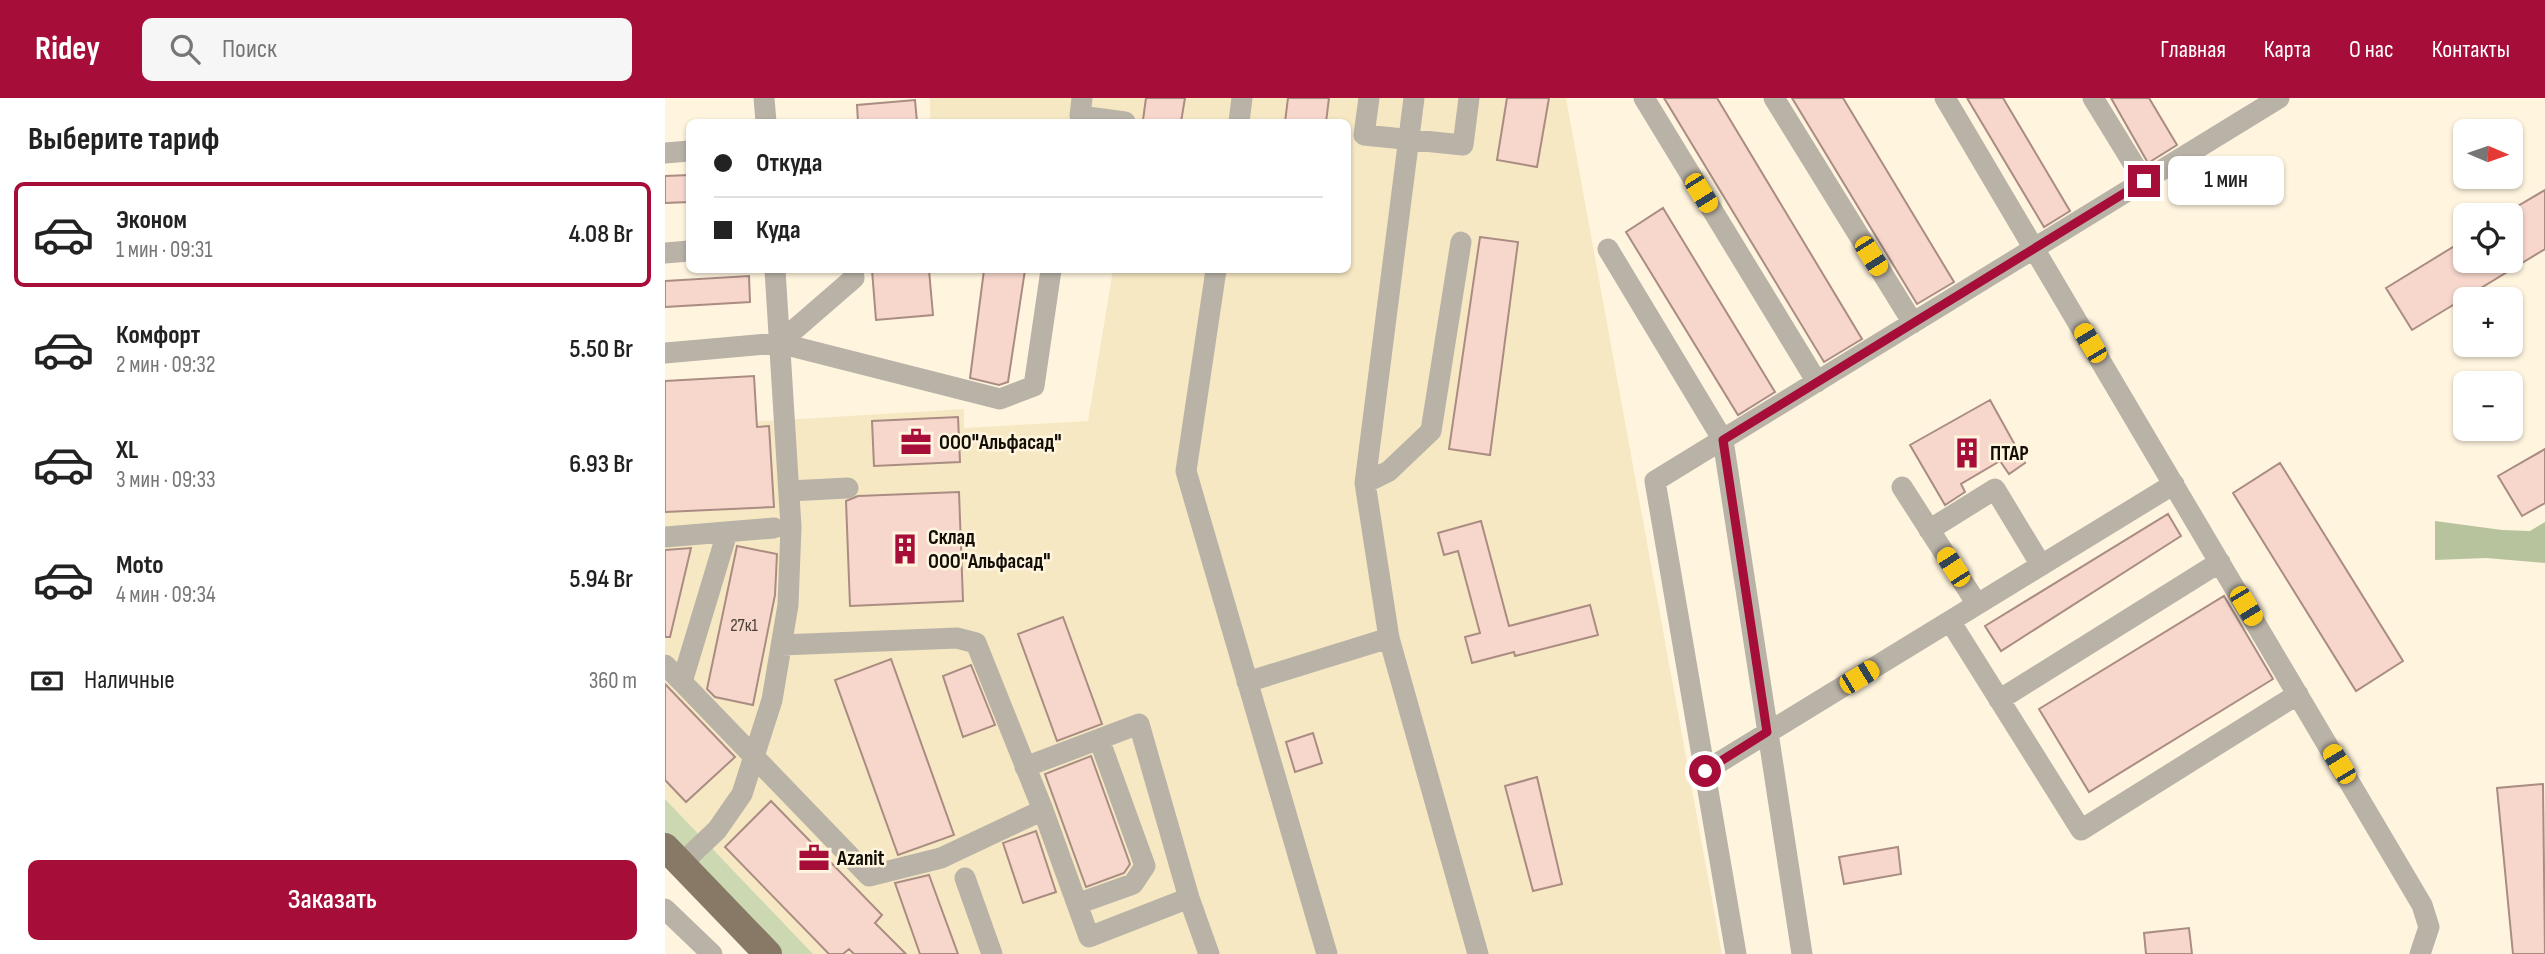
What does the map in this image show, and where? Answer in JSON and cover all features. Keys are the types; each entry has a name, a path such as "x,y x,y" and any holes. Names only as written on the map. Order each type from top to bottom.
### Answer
{"main road":[{"path":"673,855 768,954"}],"lane":[{"path":"764,98 766,119"},
{"path":"1082,98 1080,116 1102,119"},
{"path":"1240,119 1243,98"},
{"path":"1369,98 1364,135 1463,145 1469,98"},
{"path":"1414,98 1365,483 1389,638 1478,954"},
{"path":"1644,98 1817,382"},
{"path":"1774,98 1913,323"},
{"path":"1945,98 2422,905 2429,927 2420,954"},
{"path":"2093,98 2144,181"},
{"path":"1736,954 1655,481 2144,181 2254,105 2280,98"},
{"path":"665,153 686,151"},
{"path":"1365,483 1389,471 1431,431 1461,242"},
{"path":"1608,249 1723,440 1802,954"},
{"path":"665,253 686,251"},
{"path":"673,855 717,830 742,794 772,699 788,605 791,527 775,273"},
{"path":"779,343 854,278 853,273"},
{"path":"665,353 779,343 1000,399 1034,386 1051,273"},
{"path":"1216,273 1186,471 1327,954"},
{"path":"1705,771 2174,484"},
{"path":"1902,487 1977,604"},
{"path":"789,491 848,488"},
{"path":"1929,530 1995,489 2041,565"},
{"path":"665,537 774,528"},
{"path":"682,682 727,533"},
{"path":"1999,699 2220,562"},
{"path":"1950,621 2081,830 2298,694"},
{"path":"781,645 957,638 976,643 1043,810 1089,937 1189,898"},
{"path":"1247,682 1389,638"},
{"path":"665,665 869,876 941,858 1043,810"},
{"path":"1025,767 1139,724 1189,898 1209,954"},
{"path":"1077,904 1133,884 1145,866 1099,739"},
{"path":"965,878 992,954"},
{"path":"665,909 712,954"}],"shaded area":[{"path":"930,98 1566,98 1722,954 813,954 665,799 665,427 964,409 964,428 1088,421 1113,273 1351,273 1351,119 930,119"}],"green space":[{"path":"2435,521 2530,531 2545,522 2545,563 2486,558 2435,560"},
{"path":"665,799 813,954 768,954 665,847"}],"building":[{"path":"1146,98 1185,98 1182,119 1143,119"},
{"path":"1288,98 1329,98 1326,119 1285,119"},
{"path":"1507,98 1549,98 1537,167 1497,160"},
{"path":"1664,98 1717,98 1862,339 1824,362"},
{"path":"1792,98 1843,98 1954,282 1917,304"},
{"path":"1967,98 2003,98 2070,211 2044,227"},
{"path":"2111,98 2149,98 2177,145 2148,163"},
{"path":"915,100 917,119 858,119 857,105"},
{"path":"686,175 686,202 665,203 665,176"},
{"path":"2545,190 2545,249 2523,262 2523,203"},
{"path":"1663,208 1775,392 1738,415 1626,232"},
{"path":"1480,237 1518,242 1490,455 1449,449"},
{"path":"2453,247 2453,273 2506,273 2483,287 2453,287 2453,305 2412,330 2386,288"},
{"path":"872,273 929,273 933,315 876,320"},
{"path":"984,273 1025,273 1008,382 999,385 970,378"},
{"path":"749,276 750,302 665,307 665,281"},
{"path":"754,376 757,427 769,426 774,507 665,512 665,381"},
{"name":"ПТАР","path":"1990,400 2025,463 2009,474 2000,461 1961,484 1965,492 1945,505 1910,445"},
{"name":"ООО\"Альфасад\"","path":"958,417 960,462 874,466 872,421"},
{"path":"2545,449 2545,503 2522,516 2498,476"},
{"path":"2280,463 2403,661 2356,691 2233,493"},
{"name":"Склад ООО\"Альфасад\"","path":"959,492 963,601 850,606 846,501 858,496"},
{"path":"2168,514 2181,536 2001,651 1985,626"},
{"path":"1481,521 1509,626 1590,605 1598,635 1515,656 1514,652 1472,663 1465,637 1480,633 1458,551 1444,555 1438,533"},
{"path":"737,546 777,554 775,595 753,705 715,697 707,689"},
{"path":"691,548 670,637 665,637 665,550"},
{"path":"2224,596 2273,679 2089,792 2039,709"},
{"path":"1063,617 1102,724 1057,741 1018,634"},
{"path":"891,659 954,835 898,855 835,680"},
{"path":"971,665 995,725 963,737 943,676"},
{"path":"665,684 735,757 686,802 665,780"},
{"path":"1313,733 1322,763 1295,772 1286,742"},
{"path":"1091,756 1130,864 1124,873 1086,887 1045,774"},
{"path":"1537,777 1562,884 1533,891 1505,786"},
{"path":"2543,784 2545,954 2513,954 2497,788"},
{"path":"771,801 882,915 875,923 906,954 854,954 849,949 843,954 829,954 725,847"},
{"path":"1036,831 1056,892 1023,903 1003,843"},
{"path":"1898,847 1901,874 1844,884 1839,857"},
{"path":"929,875 958,954 920,954 895,883"},
{"path":"2189,928 2192,954 2146,954 2144,933"}],"place":[{"name":"ООО\"Альфасад\"","path":"916,442"},
{"name":"ПТАР","path":"1967,453"},
{"name":"Склад ООО\"Альфасад\"","path":"905,549"},
{"name":"Azanit","path":"814,858"}],"route":[{"path":"1705,771 1767,732 1723,440 2144,181"}]}
